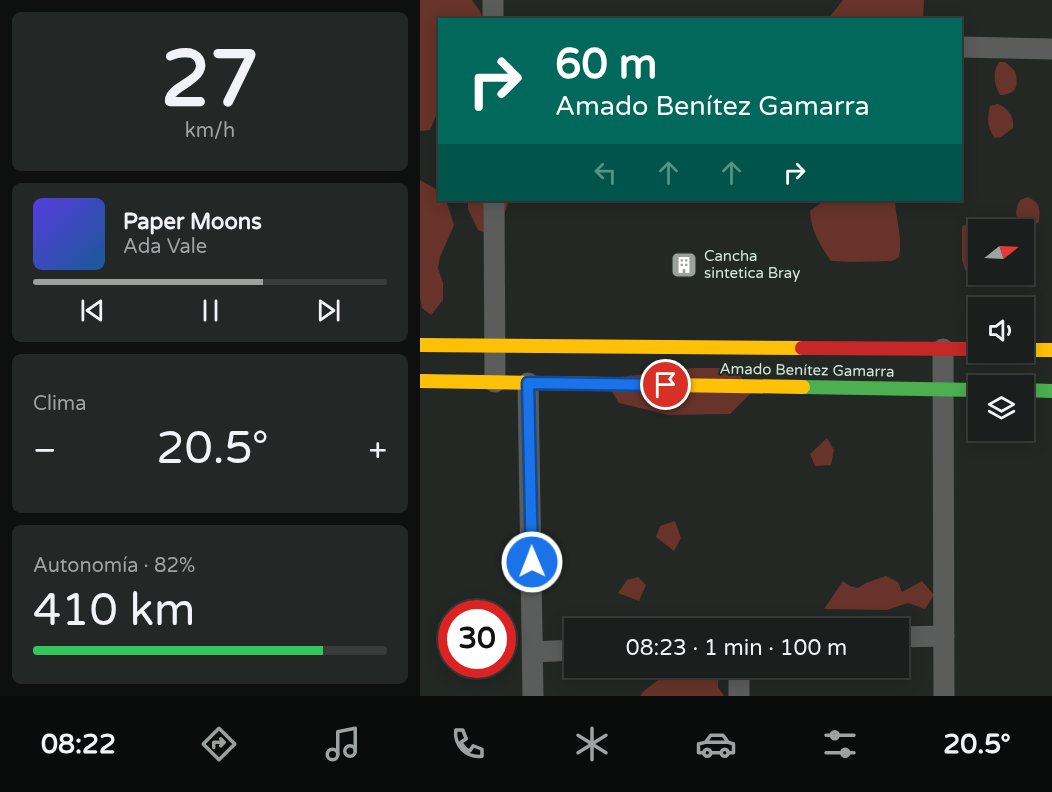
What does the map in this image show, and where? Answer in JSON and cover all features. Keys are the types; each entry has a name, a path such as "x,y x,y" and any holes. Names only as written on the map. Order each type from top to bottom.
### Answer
{"main road":[{"name":"Amado Benítez Gamarra","path":"420,345 968,349"},
{"path":"1034,350 1052,350"},
{"name":"Amado Benítez Gamarra","path":"420,381 968,390"},
{"path":"1034,390 1052,391"}],"street":[{"path":"493,0 493,18"},
{"path":"962,48 1052,48"},
{"path":"494,201 495,382"},
{"path":"943,349 944,696"},
{"path":"528,383 533,696"},
{"path":"909,638 944,636"},
{"path":"533,651 564,650"},
{"path":"739,678 739,696"}],"shaded area":[{"path":"420,0 472,0 482,18 438,18 438,117 436,116 430,130 420,131"},
{"path":"843,0 924,0 923,18 829,18"},
{"path":"999,62 1005,62 1015,71 1015,88 1006,95 1000,95 995,83 995,70"},
{"path":"998,104 1010,113 1013,128 1001,137 995,138 989,126 988,114 990,106"},
{"path":"420,180 438,190 438,201 446,201 454,225 440,257 438,268 443,283 443,300 431,315 422,308 420,297"},
{"path":"1028,197 1037,204 1040,213 1039,222 1034,224 1034,219 1018,219 1016,212 1020,200"},
{"path":"468,201 509,201 501,224 485,233 478,230 468,209"},
{"path":"824,201 895,201 900,236 899,257 892,261 831,261 817,238 810,211"},
{"path":"968,224 968,271 965,270 962,260 962,226"},
{"path":"693,368 736,368 751,393 730,414 669,415 619,403 604,379"},
{"path":"827,438 834,450 831,465 815,466 810,454"},
{"path":"675,521 681,538 674,551 656,537 660,526"},
{"path":"886,576 898,582 902,592 922,581 934,595 925,609 908,603 887,610 824,609 843,581 858,588"},
{"path":"638,577 646,585 639,601 618,593 627,580"},
{"path":"661,678 718,678 718,687 724,696 640,696"}],"traffic: fast":[{"path":"803,387 968,390"},
{"path":"1034,390 1052,391"}],"traffic: slow":[{"path":"420,345 802,348"},
{"path":"1034,350 1052,350"},
{"path":"420,381 803,387"}],"traffic: jam":[{"path":"802,348 968,349"}],"place":[{"name":"Cancha sintetica Bray","path":"684,265"}],"route":[{"path":"532,562 528,383 666,385"}]}
